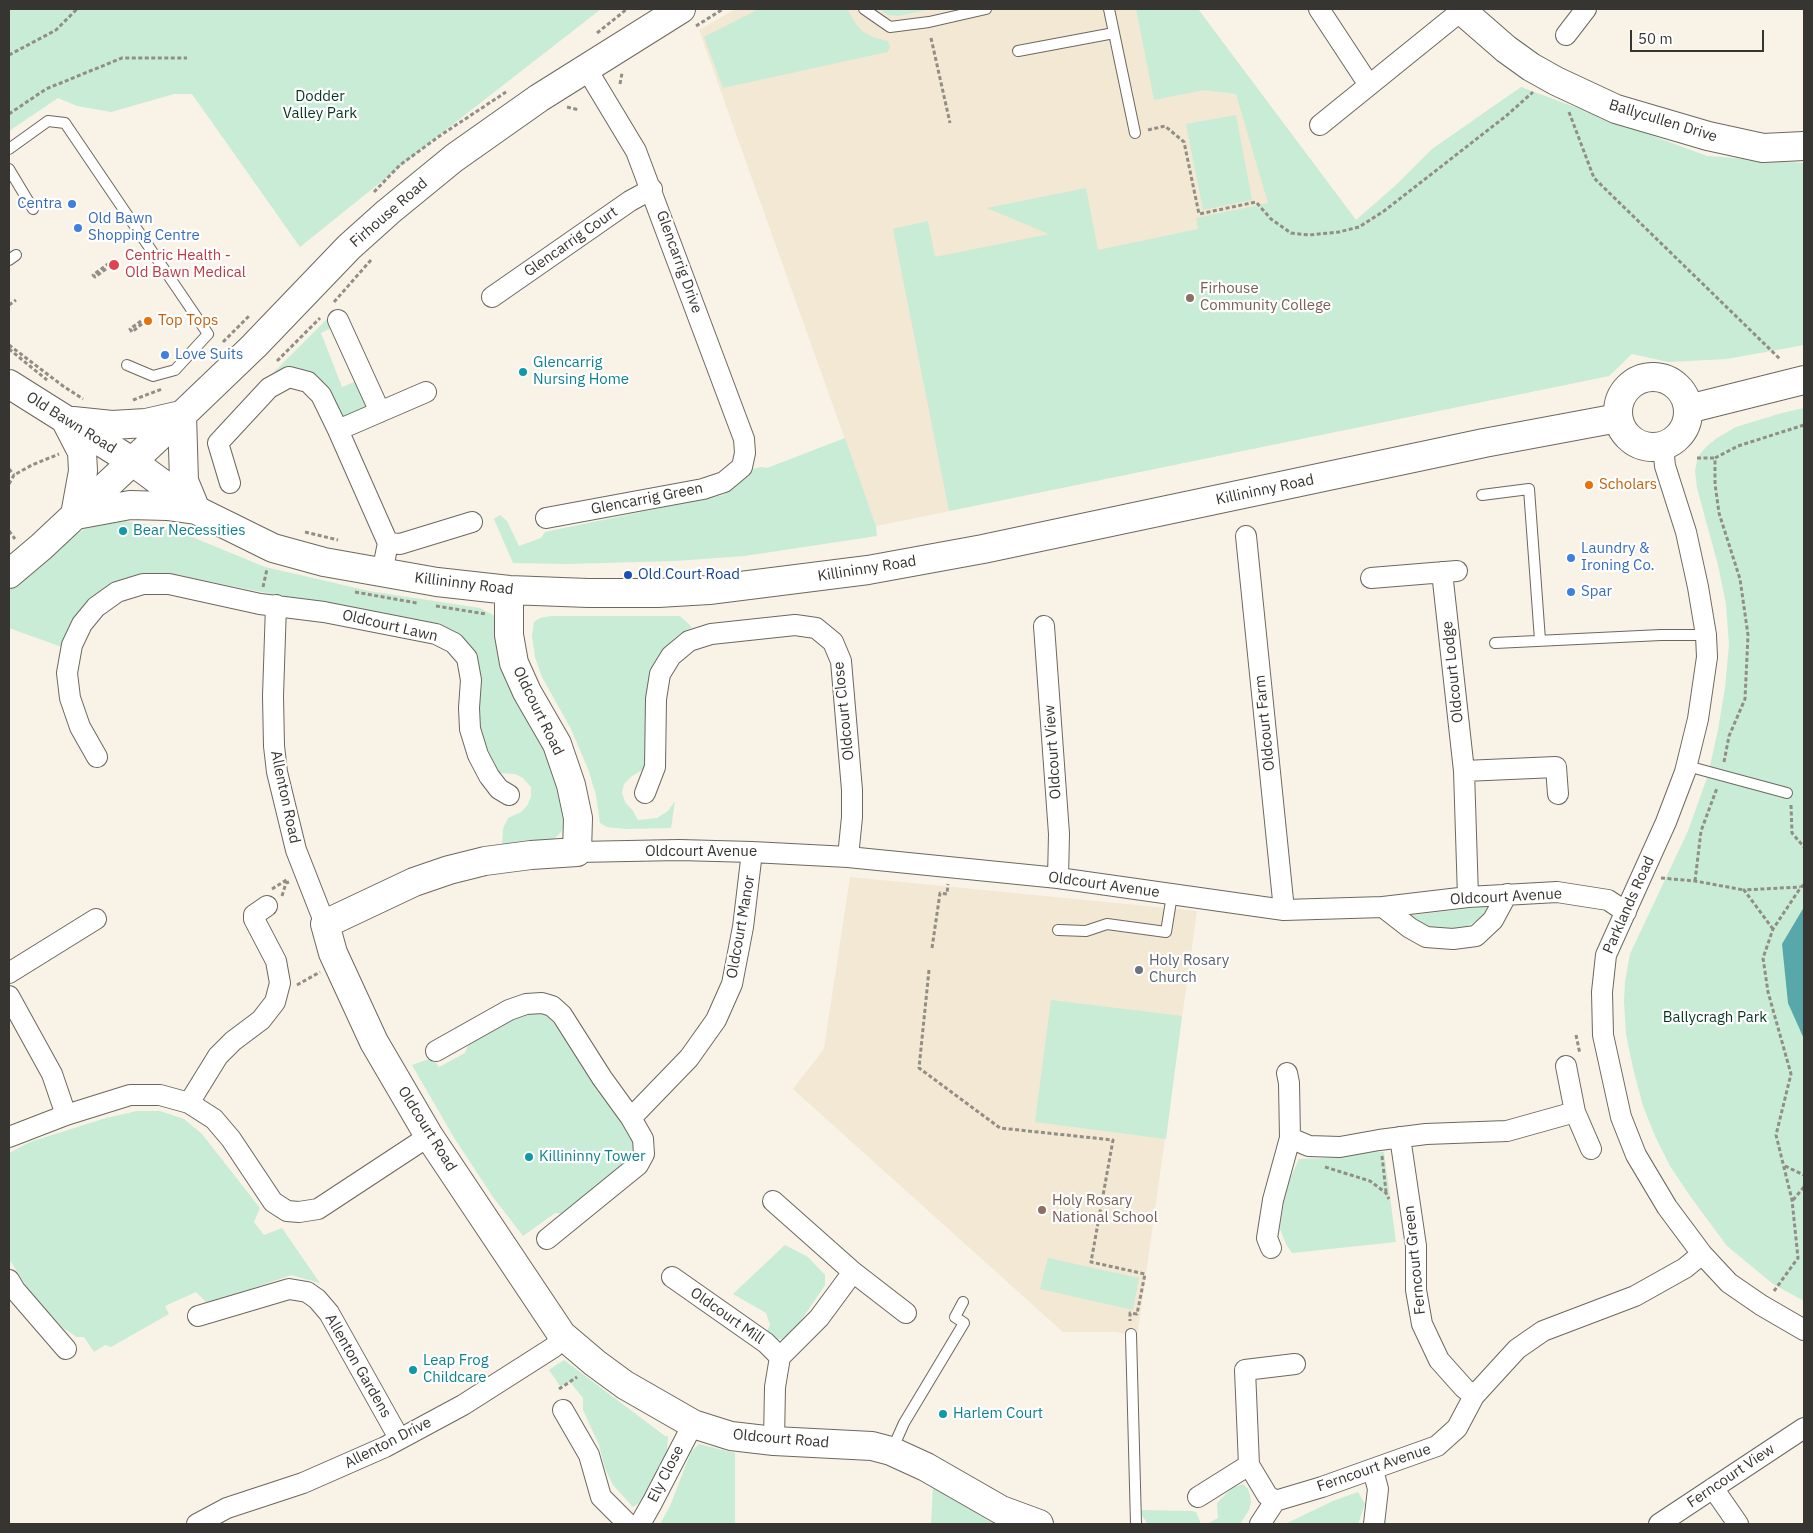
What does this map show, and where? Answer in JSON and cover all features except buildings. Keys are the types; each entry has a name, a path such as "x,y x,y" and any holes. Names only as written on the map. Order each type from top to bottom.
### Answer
{"main road":[{"name":"Firhouse Road","path":"9,572 75,515 132,462 254,346 349,247 388,212 454,158 539,98 681,9"},
{"name":"Ballycullen Drive","path":"1461,10 1506,50 1531,66 1576,91 1616,109 1708,136 1763,148 1804,146"},
{"path":"1646,377 1658,377 1669,380 1679,387 1686,398 1688,409 1687,421 1682,432 1674,440 1663,446 1651,447 1634,441 1622,429 1618,418 1619,402 1627,388 1636,381 1646,377"},
{"path":"1688,409 1804,380"},
{"name":"Old Bawn Road","path":"9,384 63,433 132,462"},
{"path":"63,433 112,425 146,424 182,414 184,481 196,510"},
{"name":"Killininny Road","path":"132,462 196,510 273,548 324,562 437,582 509,590 588,594 658,593 767,584 868,570 983,549 1484,443 1618,418"},
{"path":"63,433 82,452 83,471 75,515 130,505 168,506 196,510"},
{"name":"Oldcourt Road","path":"509,590 509,635 514,663 527,692 557,744 571,785 578,818 577,852"},
{"path":"325,924 414,882 449,870 486,861 531,855 577,852"},
{"name":"Oldcourt Road","path":"325,924 333,954 374,1042 429,1136 562,1335 594,1363 625,1385 693,1424 731,1436 774,1441 872,1446 891,1451 926,1467 1001,1510 1039,1524"}],"street":[{"path":"1319,9 1369,85"},
{"path":"1566,35 1586,9"},
{"path":"1320,125 1424,43 1461,10"},
{"name":"Glencarrig Drive","path":"586,68 636,151 652,189 744,439 745,453 742,466"},
{"name":"Glencarrig Court","path":"492,297 630,201 652,189"},
{"path":"329,315 380,412"},
{"path":"230,483 218,443 269,388 289,377 308,382 321,395 388,543 382,573"},
{"path":"338,430 426,392"},
{"name":"Parklands Road","path":"1663,446 1665,466 1686,532 1698,587 1706,635 1707,657 1698,719 1687,766 1666,822 1606,955 1602,992 1603,1035 1621,1117 1641,1162 1667,1207 1702,1254 1729,1283 1761,1305 1804,1330"},
{"name":"Glencarrig Green","path":"546,518 702,489 724,482 742,466"},
{"path":"388,543 400,544 472,522"},
{"name":"Oldcourt Farm","path":"1246,536 1284,910"},
{"name":"Oldcourt Lodge","path":"1371,578 1450,571 1464,771 1468,897"},
{"name":"Oldcourt Lawn","path":"96,757 80,727 70,698 67,673 72,644 82,624 96,607 117,592 143,584 169,584 260,604 269,598 324,612 436,634 454,643 467,658 471,680 470,729 478,755 489,776 500,789 509,795"},
{"name":"Allenton Road","path":"269,598 274,746 277,772 296,850 325,924"},
{"name":"Oldcourt Close","path":"645,793 655,767 656,699 660,674 671,656 689,641 711,634 796,624 816,628 833,642 841,661 852,790 852,817 848,857"},
{"name":"Oldcourt View","path":"1044,626 1059,834 1058,878"},
{"path":"1464,771 1556,767 1558,794"},
{"name":"Oldcourt Avenue","path":"577,852 679,850 848,857 1058,878 1284,910 1383,907 1468,897 1557,892 1608,900 1626,912"},
{"name":"Oldcourt Manor","path":"630,1118 689,1058 716,1020 732,984 743,928 752,852"},
{"path":"1383,907 1410,928 1426,937 1453,939 1476,936 1494,920 1507,894"},
{"path":"190,1103 218,1056 233,1041 261,1020 275,1002 280,983 276,961 254,919 254,915 267,906"},
{"path":"9,973 96,919"},
{"path":"9,996 52,1074 66,1115"},
{"path":"436,1051 509,1010 526,1004 547,1004 562,1015 630,1118 642,1139 644,1154 638,1165 547,1239"},
{"path":"1566,1066 1575,1112 1591,1149"},
{"path":"1271,1248 1267,1238 1273,1200 1290,1138 1290,1083 1287,1073"},
{"path":"9,1136 66,1115 130,1095 160,1095 190,1103 214,1119 231,1139 273,1202 288,1211 299,1212 318,1208 429,1136"},
{"path":"1290,1138 1309,1146 1340,1147 1426,1134 1507,1132 1575,1112"},
{"name":"Ferncourt Green","path":"1400,1138 1416,1246 1416,1290 1422,1324 1439,1360 1464,1388 1474,1396"},
{"path":"772,1201 853,1272 906,1312"},
{"name":"Ferncourt Avenue","path":"1275,1501 1373,1470 1437,1446 1457,1428 1474,1396 1517,1349 1543,1331 1635,1296 1684,1268 1702,1254"},
{"path":"774,1441 775,1387 780,1357 819,1318 853,1272"},
{"name":"Oldcourt Mill","path":"672,1277 766,1343 780,1357"},
{"path":"9,1280 15,1290 66,1349"},
{"name":"Allenton Gardens","path":"198,1316 289,1289 307,1292 317,1299 329,1312 399,1438"},
{"name":"Allenton Drive","path":"197,1524 227,1508 303,1483 385,1447 464,1404 538,1358 554,1347 562,1335"},
{"path":"1260,1524 1275,1501 1267,1495 1249,1465 1245,1370 1294,1364"},
{"path":"563,1410 589,1455 601,1497 628,1524"},
{"name":"Ely Close","path":"640,1524 693,1424"},
{"name":"Ferncourt View","path":"1659,1524 1804,1428"},
{"path":"1198,1497 1249,1465"},
{"path":"1373,1470 1378,1489 1374,1524"},
{"path":"1713,1488 1738,1524"}],"lane":[{"path":"864,9 890,27 929,22 986,9"},
{"path":"1109,9 1135,133"},
{"path":"1018,51 1114,33"},
{"path":"9,149 48,121 65,123 208,334 175,370 153,376 127,365"},
{"path":"9,169 33,209"},
{"path":"1482,495 1530,489 1540,640"},
{"path":"1495,643 1706,635"},
{"path":"1687,766 1787,793"},
{"path":"1058,930 1086,931 1107,924 1166,932 1172,895"},
{"path":"891,1451 904,1423 964,1323 955,1317 963,1302"},
{"path":"1131,1334 1136,1524"}],"path":[{"path":"9,55 56,30 77,9"},
{"path":"931,38 950,123"},
{"path":"9,114 46,89 122,58 187,58"},
{"path":"1135,133 1165,126 1184,142 1199,214 1256,202 1271,219 1291,233 1309,235 1339,232 1359,227 1384,211 1506,116 1536,90"},
{"path":"1576,91 1569,107 1569,114 1594,178 1781,360"},
{"path":"560,109 573,108 579,110"},
{"path":"275,363 329,315 374,256"},
{"path":"106,269 95,277 93,275 108,264"},
{"path":"9,305 16,300"},
{"path":"141,321 130,329 132,332 148,319"},
{"path":"9,347 61,391"},
{"path":"9,347 62,386 87,401"},
{"path":"1696,458 1715,458 1738,446 1804,426"},
{"path":"9,484 14,476 32,465 62,453 63,433"},
{"path":"1695,882 1701,831 1721,775 1729,736 1744,699 1748,635 1740,579 1719,513 1715,484 1715,458"},
{"path":"9,469 14,476"},
{"path":"298,530 343,541"},
{"path":"9,531 15,538"},
{"path":"268,566 269,598"},
{"path":"354,592 481,614"},
{"path":"1787,793 1792,808 1792,833 1804,847"},
{"path":"1661,878 1744,890 1802,886"},
{"path":"932,948 940,893 947,894 948,884"},
{"path":"1774,1291 1798,1258 1792,1200 1776,1135 1791,1074 1768,992 1763,958 1773,929 1802,886"},
{"path":"1744,890 1773,929"},
{"path":"929,970 919,1068 1000,1128 1113,1140 1091,1262 1145,1274 1137,1314 1130,1313 1131,1334"},
{"path":"290,990 321,971"},
{"path":"1381,1155 1386,1193 1392,1204"},
{"path":"1324,1166 1370,1181 1386,1193"},
{"path":"1784,1166 1804,1175"},
{"path":"1792,1200 1804,1188"},
{"path":"559,1389 578,1376"}],"shaded area":[{"name":"Firhouse Community College","path":"736,9 1198,9 1356,220 1521,87 1609,376 876,526 699,30"},
{"name":"Holy Rosary National School","path":"850,877 1197,911 1137,1337 1117,1332 1063,1332 793,1089 824,1049"}],"green space":[{"name":"Dodder Valley Park","path":"9,9 601,9 300,247 192,94 174,94 111,112 77,106 58,98 9,131"},
{"path":"759,9 847,9 863,32 875,38 888,41 890,48 887,52 723,88 704,37"},
{"path":"880,9 932,9 899,16 887,15"},
{"path":"1136,9 1198,9 1356,220 1396,185 1432,149 1521,87 1707,156 1804,163 1804,345 1727,359 1668,362 1632,354 1609,376 949,511 893,229 928,221 935,257 1049,234 987,208 1086,188 1098,250 1198,229 1196,218 1268,203 1236,94 1204,90 1154,100"},
{"path":"1236,115 1252,200 1203,210 1186,124"},
{"path":"329,317 333,327 321,333 342,387 357,381 366,406 364,409 348,416 342,416 325,386 318,377 309,371 284,370 273,373"},
{"name":"Ballycragh Park","path":"1804,408 1804,1301 1773,1284 1727,1246 1670,1166 1643,1106 1626,1034 1624,1001 1630,954 1688,831 1708,775 1725,688 1729,645 1726,604 1718,565 1697,488 1695,471 1697,461 1707,446 1736,427"},
{"path":"845,438 876,526 877,536 744,556 675,561 567,564 513,563 494,519 500,515 507,521 519,546 541,538 545,532 723,495 747,476 748,470 762,467 767,468"},
{"path":"106,518 170,528 265,567 369,591 480,608 493,615 554,766 566,822 562,831 545,844 502,848 503,829 508,818 521,812 527,806 531,797 531,787 523,778 515,774 500,773 492,768 478,733 475,655 467,643 456,634 443,628 186,577 144,575 62,647 9,628 9,589 32,567 67,540"},
{"path":"551,616 680,616 692,627 678,635 655,664 648,684 648,758 644,769 632,776 624,784 622,793 625,802 638,820 657,818 668,811 675,801 671,828 625,829 607,827 600,823 596,795 588,769 571,729 542,677 535,657 532,636 534,622 540,618"},
{"path":"1487,906 1488,913 1466,927 1448,933 1435,931 1409,917 1413,915"},
{"path":"1051,1000 1182,1016 1166,1139 1035,1122"},
{"path":"537,1012 550,1018 632,1138 636,1149 633,1159 563,1214 555,1213 523,1236 493,1197 453,1136 412,1065 432,1058 439,1067 465,1053 469,1043 512,1018"},
{"path":"137,1111 160,1111 184,1119 202,1134 260,1208 254,1222 264,1235 282,1228 320,1283 291,1275 208,1304 196,1292 165,1306 169,1314 111,1347 105,1345 94,1352 84,1337 77,1337 63,1328 30,1292 9,1259 9,1153 30,1142 106,1118"},
{"path":"1375,1151 1384,1152 1396,1242 1292,1253 1280,1229 1286,1188 1299,1159 1327,1158"},
{"path":"785,1245 808,1257 825,1275 825,1285 800,1322 783,1339 773,1339 765,1335 770,1325 766,1313 733,1294"},
{"path":"1048,1258 1139,1278 1133,1310 1040,1289"},
{"path":"564,1360 665,1436 668,1436 667,1452 650,1487 642,1501 633,1507 613,1485 605,1468 599,1445 583,1410 583,1398 570,1382 560,1386 549,1370"},
{"path":"699,1444 735,1453 735,1524 660,1524 670,1506 691,1452"},
{"path":"1243,1484 1248,1489 1251,1503 1240,1524 1207,1524 1218,1518 1217,1503 1232,1488"},
{"path":"933,1487 994,1524 931,1524"},
{"path":"1358,1492 1365,1504 1358,1524 1285,1524 1333,1501"},
{"path":"1138,1510 1192,1511 1196,1512 1201,1524 1148,1524"}],"water":[{"path":"1804,907 1804,1039 1788,1003 1782,944"}],"place":[{"name":"Centra","path":"72,204"},
{"name":"Old Bawn Shopping Centre","path":"78,228"},
{"name":"Centric Health - Old Bawn Medical","path":"114,265"},
{"name":"Firhouse Community College","path":"1190,298"},
{"name":"Top Tops","path":"148,321"},
{"name":"Love Suits","path":"165,355"},
{"name":"Glencarrig Nursing Home","path":"523,372"},
{"name":"Scholars","path":"1589,485"},
{"name":"Bear Necessities","path":"123,531"},
{"name":"Laundry & Ironing Co.","path":"1571,558"},
{"name":"Old Court Road","path":"628,575"},
{"name":"Spar","path":"1571,592"},
{"name":"Holy Rosary Church","path":"1139,970"},
{"name":"Killininny Tower","path":"529,1157"},
{"name":"Holy Rosary National School","path":"1042,1210"},
{"name":"Leap Frog Childcare","path":"413,1370"},
{"name":"Harlem Court","path":"943,1414"}]}
